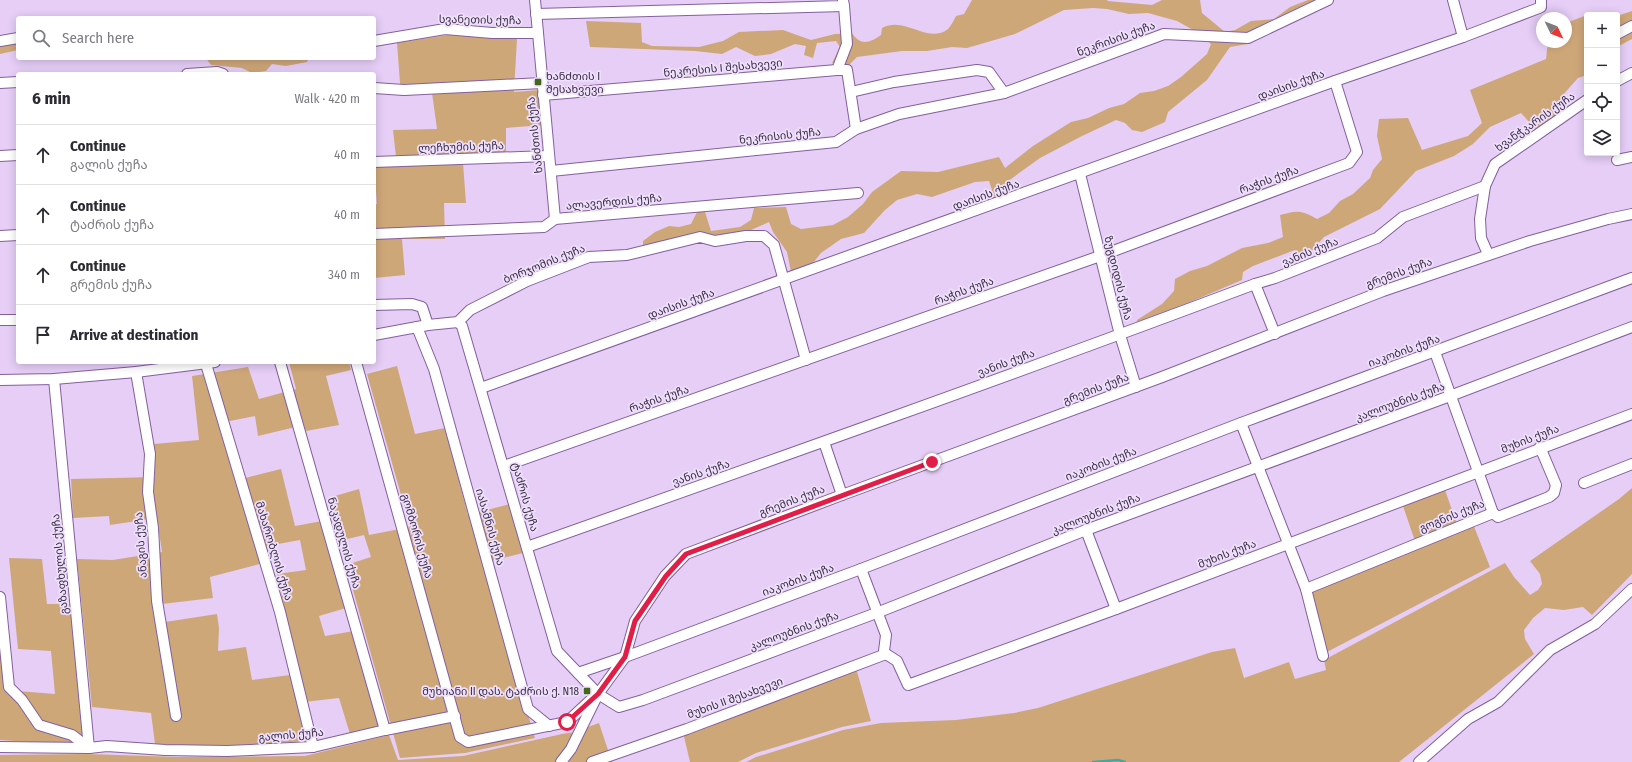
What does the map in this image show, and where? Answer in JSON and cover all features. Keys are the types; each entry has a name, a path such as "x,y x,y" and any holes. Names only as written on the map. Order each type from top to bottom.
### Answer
{"street":[{"name":"ხანძთის ქუჩა","path":"535,0 548,156 551,171 555,219"},
{"name":"ნეკრისის ქუჩა","path":"551,171 836,142 856,129 899,114 1004,93 1164,34 1248,38 1328,0"},
{"path":"1453,0 1463,37"},
{"name":"დაისის ქუჩა","path":"481,388 1463,37 1540,8 1541,0"},
{"path":"536,14 844,3 847,44 837,70 847,70 856,129"},
{"path":"1620,32 1632,26"},
{"name":"სვანეთის ქუჩა","path":"376,41 445,29 492,33 538,33"},
{"path":"0,41 16,38"},
{"name":"ნეკრესის I შესახვევი","path":"543,95 837,70"},
{"path":"851,92 894,82 977,70 989,72 1004,93"},
{"path":"1620,79 1632,73"},
{"path":"0,83 16,82"},
{"name":"რაჭის ქუჩა","path":"504,466 1100,256 1349,163 1357,152 1335,82"},
{"path":"376,88 404,90 542,83"},
{"name":"ხვანჭკარის ქუჩა","path":"1488,254 1481,238 1480,219 1485,186 1495,164 1584,102"},
{"path":"0,156 16,155"},
{"name":"ლეჩხუმის ქუჩა","path":"376,162 548,156"},
{"path":"1617,160 1632,158"},
{"name":"ზუგდიდის ქუჩა","path":"1080,174 1120,335 1136,387"},
{"name":"ვანის ქუჩა","path":"527,547 824,442 1275,278 1378,238 1403,217 1485,186"},
{"name":"ალავერდის ქუჩა","path":"376,234 544,228 555,219 858,193"},
{"name":"გრემის ქუჩა","path":"625,657 635,621 666,576 686,554 1136,387 1383,291 1488,254 1565,231 1632,214"},
{"path":"0,236 16,235"},
{"name":"ბორჯომის ქუჩა","path":"458,322 470,310 527,281 589,257 627,255 700,237 715,240 746,236 764,236 774,245 806,360"},
{"name":"იაკობის ქუჩა","path":"578,673 861,569 1241,423 1632,278"},
{"path":"1255,284 1275,334"},
{"path":"376,305 412,304 422,307 428,325"},
{"path":"0,320 16,320"},
{"path":"376,335 428,325 458,322"},
{"name":"ტაძრის ქუჩა","path":"458,322 462,326 481,388 557,651 578,673"},
{"name":"იასამნის ქუჩა","path":"417,327 434,370 528,709 549,726"},
{"name":"კალოუბნის ქუჩა","path":"578,673 598,694 619,706 637,701 879,612 1086,530 1450,396 1632,327"},
{"name":"გოგნის ქუჩა","path":"1306,589 1493,513 1435,352"},
{"path":"0,380 54,379 136,372 203,364"},
{"name":"მახარობლის ქუჩა","path":"211,364 280,612 313,747"},
{"name":"ნაკადულის ქუჩა","path":"281,364 385,730"},
{"name":"გომბორის ქუჩა","path":"357,364 455,716"},
{"name":"ანაგის ქუჩა","path":"136,372 150,454 148,492 153,528 156,601 176,716"},
{"name":"გაზაფხულის ქუჩა","path":"54,379 89,748"},
{"name":"მუხის ქუჩა","path":"886,654 897,661 908,685 1116,609 1479,472 1540,447 1632,414"},
{"path":"1241,423 1306,589 1323,656"},
{"path":"824,442 842,495"},
{"path":"1493,513 1498,517 1508,514 1549,497 1554,493 1556,485 1540,447"},
{"path":"1584,483 1632,464"},
{"path":"1086,530 1116,609"},
{"path":"861,569 879,612 886,635 884,651 886,654"},
{"path":"1419,762 1468,719 1498,702 1550,650 1595,624 1632,589"},
{"path":"0,597 9,686 22,700 39,725 72,735 89,748"},
{"name":"მუხის II შესახვევი","path":"592,762 687,729 886,654"},
{"path":"561,762 571,749 598,694 625,657"},
{"path":"455,716 460,737 468,742 567,722 598,694"},
{"name":"გალის ქუჩა","path":"0,747 89,748 107,746 165,750 227,751 313,747 385,730 455,716"}],"shaded area":[{"path":"972,0 1107,0 1152,5 1162,0 1200,0 1202,13 1225,32 1235,30 1251,21 1274,19 1290,7 1308,0 1326,0 1277,30 1248,44 1230,47 1207,80 1168,112 1165,122 1142,132 1132,130 1125,123 1116,120 1040,158 1004,184 1005,196 995,199 989,181 975,182 932,197 917,194 897,200 885,210 864,233 841,239 821,253 813,263 791,272 787,252 773,232 769,222 740,235 643,248 643,241 655,232 669,226 679,227 691,224 697,212 705,212 711,231 740,227 751,220 754,208 786,207 791,224 801,229 833,225 848,217 863,204 872,192 901,171 938,172 999,157 1005,168 1033,146 1071,122 1088,118 1109,108 1124,104 1140,93 1154,91 1168,86 1181,77 1207,54 1211,44 1195,31 1177,21 1148,13 1129,14 1107,9 1093,8 1064,10 1015,34 967,48 952,47 927,51 902,51 857,57 849,65 832,63 840,47 836,41 817,43 813,58 804,55 806,46 795,44 771,54 755,56 736,47 722,54 695,51 590,47 586,21 641,23 642,42 652,46 699,47 723,41 739,32 783,30 811,40 835,34 852,33 858,40 865,42 877,38 881,35 882,28 891,25 899,25 932,34 940,33 948,29 956,16 964,14"},
{"path":"1632,11 1632,39 1620,45 1620,15"},
{"path":"1584,16 1584,76 1578,78 1561,97 1567,112 1538,132 1521,113 1490,127 1473,144 1454,156 1416,171 1380,209 1324,237 1309,254 1298,257 1295,250 1253,266 1243,272 1242,280 1136,325 1137,320 1162,304 1174,291 1175,279 1190,271 1207,266 1242,248 1268,243 1283,237 1280,215 1291,212 1303,212 1317,219 1329,213 1340,201 1353,194 1370,178 1373,170 1382,159 1377,136 1379,119 1408,118 1422,150 1468,136 1482,123 1470,90 1546,59 1547,48 1572,48 1572,21"},
{"path":"448,35 517,39 514,92 540,90 543,125 506,128 506,161 463,163 466,203 444,203 445,239 402,239 405,275 376,278 376,166 397,166 393,130 437,129 432,93 401,96 397,43"},
{"path":"16,42 16,50 0,54 0,45"},
{"path":"207,60 308,60 307,62 286,66 272,64 266,71 259,72 250,72 242,68 211,65"},
{"path":"290,364 350,364 351,370 326,376 339,425 306,431 304,425 258,436 255,416 220,423 237,480 281,469 295,526 322,521 346,608 319,616 325,636 354,631 380,727 350,734 339,698 304,702 277,574 306,570 300,540 267,546 271,561 210,577 213,598 162,604 165,622 217,614 219,628 218,651 246,647 252,680 290,675 306,741 230,745 155,744 151,713 92,707 77,559 113,560 162,552 157,518 110,525 109,516 73,518 71,479 155,477 154,444 199,440 192,376 248,367 259,399 296,389"},
{"path":"397,366 415,434 445,428 468,515 510,504 523,553 483,563 535,738 465,753 400,758 346,565 371,557 364,535 339,541 328,498 359,489 369,535 410,527 367,374"},
{"path":"1632,488 1632,574 1592,615 1583,607 1564,610 1545,608 1533,618 1524,630 1525,639 1534,654 1399,762 746,762 756,757 843,730 881,723 956,720 1014,713 1038,708 1212,652 1235,648 1244,678 1289,662 1295,679 1326,670 1324,660 1505,563 1514,577 1530,595 1538,590 1542,584 1540,574 1530,561 1619,499"},
{"path":"1445,490 1459,530 1473,524 1490,567 1325,653 1311,591 1417,547 1403,506"},
{"path":"9,558 42,559 47,604 70,604 85,740 60,744 0,740 0,641 5,690 55,694 51,651 18,649"},
{"path":"856,668 871,721 842,727 756,753 738,762 690,762 683,732"},
{"path":"599,723 612,762 566,762 585,728"},
{"path":"575,732 555,762 0,762 0,755 87,754 177,757 305,756 389,735 398,760 463,756"}],"waterway":[{"path":"1093,762 1118,760 1125,762"}],"place":[{"name":"ხანძთის I შესახვევი","path":"538,82"},
{"name":"მუხიანი II დას. ტაძრის ქ. N18","path":"587,691"}],"route":[{"path":"567,722 598,694 625,657 635,621 666,576 686,554 932,462"}]}
